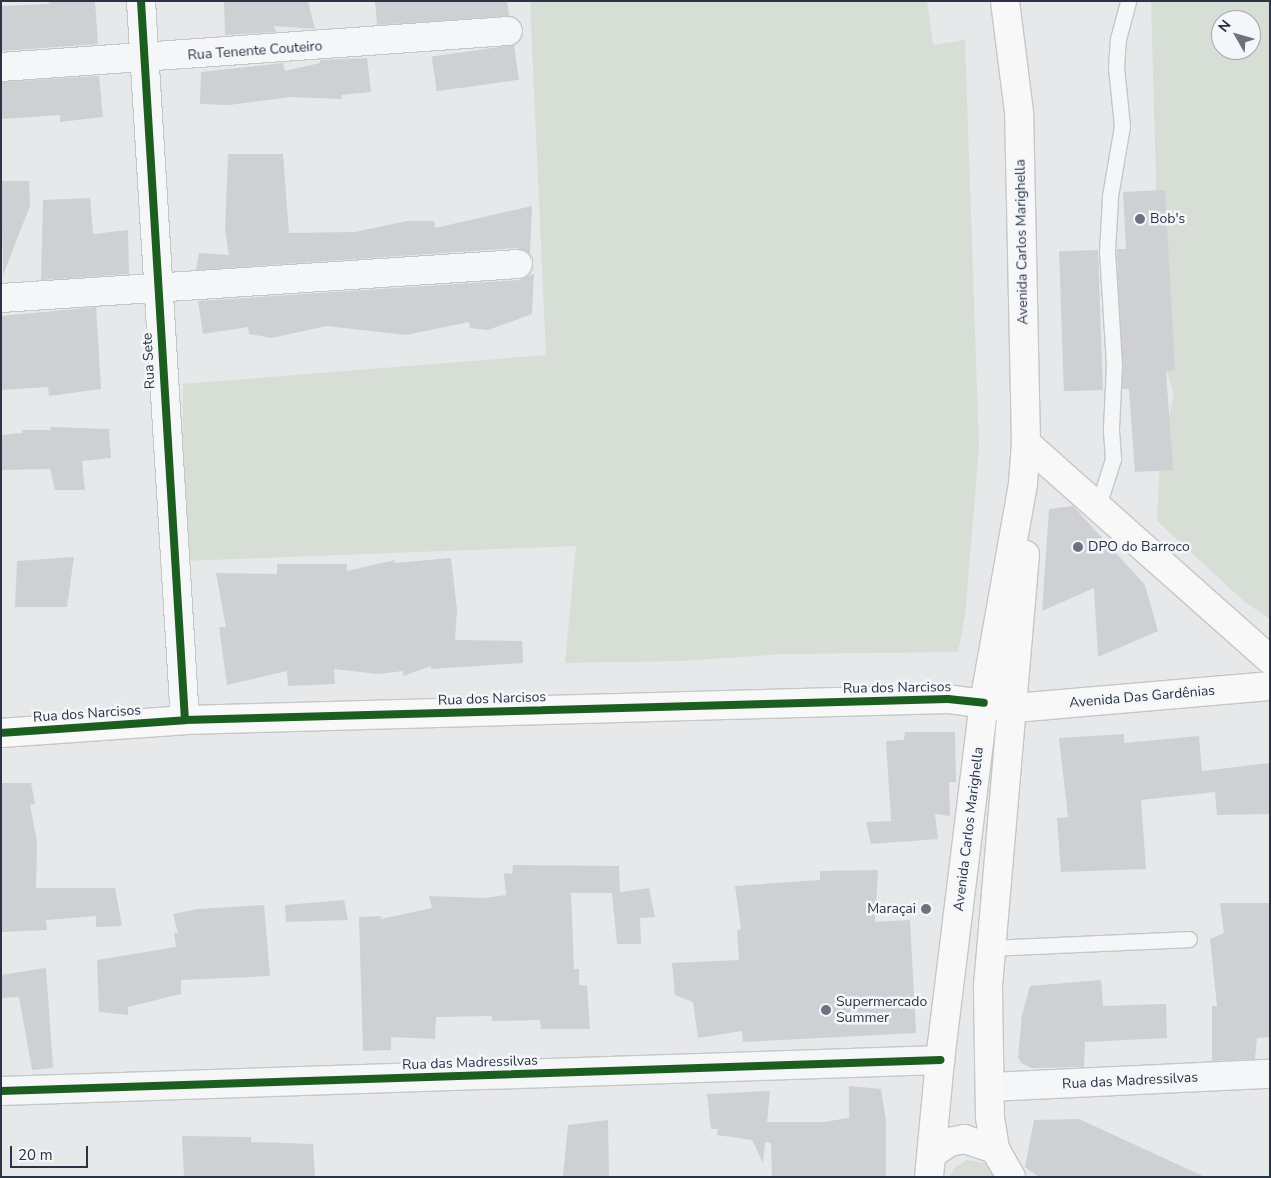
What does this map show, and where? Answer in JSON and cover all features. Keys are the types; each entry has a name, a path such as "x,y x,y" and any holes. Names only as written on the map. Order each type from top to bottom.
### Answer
{"main road":[{"name":"Avenida Carlos Marighella","path":"931,1165 940,1060 984,703 1023,483 1026,444 1019,112 1005,1"},
{"path":"1026,444 1270,660"},
{"name":"Avenida Carlos Marighella","path":"995,1149 990,1087 988,986 1014,708 1027,526 1023,483"},
{"name":"Avenida Das Gardênias","path":"1014,708 1270,686"},
{"name":"Rua dos Narcisos","path":"1,734 185,720 948,699 1014,708"},
{"path":"931,1165 949,1142 964,1139 995,1149 1011,1177"}],"street":[{"name":"Rua Sete","path":"141,1 185,720"},
{"name":"Rua Tenente Couteiro","path":"1,67 146,59 508,31"},
{"path":"1,298 158,290 518,264"},
{"name":"Rua das Madressilvas","path":"1,1091 940,1060"},
{"name":"Rua das Madressilvas","path":"990,1087 1270,1074"}],"lane":[{"path":"1098,506 1113,459 1111,428 1114,365 1107,252 1110,196 1122,126 1117,84 1118,39 1128,1"},
{"path":"991,948 1189,939"}],"shaded area":[{"path":"927,1 933,45 965,40 979,448 965,616 958,652 785,654 679,661 565,663 576,546 182,561 183,384 546,355 530,2"},
{"path":"1151,1 1270,1 1270,619 1246,603 1157,521 1160,460 1174,394 1161,355"},
{"path":"967,1160 985,1163 998,1177 949,1177 954,1168"}],"building":[{"path":"49,1 95,1 98,44 1,51 1,6 49,4"},
{"path":"224,1 308,1 315,29 274,26 276,32 225,35"},
{"path":"375,1 507,1 509,16 377,25"},
{"path":"514,45 519,80 437,91 432,57"},
{"path":"367,58 371,92 341,95 342,99 291,97 229,105 200,104 201,72 283,63 285,71 320,63 320,60"},
{"path":"99,76 103,117 60,122 60,115 1,119 1,82"},
{"path":"228,154 283,154 289,233 355,232 407,221 434,221 435,228 532,206 530,254 517,248 196,270 199,253 229,255 225,231"},
{"path":"1,181 29,181 30,206 3,275"},
{"path":"1165,190 1175,370 1166,371 1173,470 1135,472 1129,389 1122,389 1117,249 1126,249 1123,192"},
{"path":"90,198 93,234 128,230 129,274 41,280 43,200"},
{"path":"1098,250 1103,390 1064,391 1059,251"},
{"path":"534,274 532,314 488,330 470,328 469,322 406,335 326,326 272,338 249,334 248,327 203,334 198,301 519,280"},
{"path":"96,307 101,389 49,396 48,387 1,390 1,316"},
{"path":"50,427 109,429 111,458 82,461 85,490 55,490 50,469 1,470 1,435 22,433 22,430 51,430"},
{"name":"DPO do Barroco","path":"1073,506 1145,585 1158,631 1098,657 1094,588 1042,611 1049,509"},
{"path":"74,557 67,607 15,607 17,561"},
{"path":"451,558 457,609 455,640 522,641 523,663 431,669 431,666 403,676 403,671 378,674 334,669 335,684 288,686 287,671 227,685 219,627 226,627 216,573 277,574 277,564 347,564 347,571 395,560 395,563"},
{"path":"905,732 955,732 956,782 949,782 950,816 935,814 938,839 871,844 866,822 891,821 886,741 904,740"},
{"path":"1124,734 1124,743 1199,736 1202,771 1270,763 1270,814 1217,815 1215,792 1141,800 1146,869 1061,872 1057,818 1068,817 1059,738"},
{"path":"1,783 31,783 35,804 30,805 37,842 36,888 115,888 122,926 96,927 96,916 46,920 47,930 1,932"},
{"path":"513,865 619,866 620,892 649,888 655,917 640,918 641,944 617,944 612,893 571,893 574,969 579,969 579,985 587,986 590,1029 541,1029 540,1020 492,1021 492,1016 436,1017 435,1039 391,1037 391,1050 363,1051 359,917 381,916 381,919 432,908 429,896 484,898 506,895 504,873 512,874"},
{"path":"878,870 875,922 910,920 916,1033 743,1042 742,1031 698,1038 693,1002 675,995 672,963 739,960 737,930 741,929 735,886 820,880 820,871"},
{"path":"344,900 348,920 286,922 285,905"},
{"path":"1220,903 1270,903 1270,1037 1257,1038 1255,1059 1212,1061 1212,1006 1217,1006 1210,939 1224,933"},
{"path":"264,905 270,976 181,980 181,994 128,1007 128,1015 99,1012 97,960 176,947 174,933 178,933 173,914 198,909"},
{"path":"46,968 53,1068 32,1070 19,997 1,998 1,975"},
{"path":"1101,980 1103,1006 1166,1004 1167,1038 1085,1042 1084,1067 1031,1068 1021,1063 1018,1057 1022,1015 1030,986"},
{"path":"849,1086 881,1089 886,1121 886,1177 772,1177 771,1143 765,1142 763,1163 752,1140 717,1135 718,1129 711,1129 707,1094 770,1091 767,1122 823,1122 849,1118"},
{"path":"1079,1119 1205,1177 1039,1177 1025,1167 1034,1120"},
{"path":"608,1120 609,1177 563,1177 568,1125"},
{"path":"182,1136 251,1137 251,1142 313,1144 315,1177 184,1177"}],"cycle path":[{"path":"141,1 185,720"},
{"path":"1,733 185,720 948,699 984,703"},
{"path":"1,1091 940,1060"}],"place":[{"name":"Bob's","path":"1140,219"},
{"name":"DPO do Barroco","path":"1078,547"},
{"name":"Maraçai","path":"926,909"},
{"name":"Supermercado Summer","path":"826,1010"}]}
